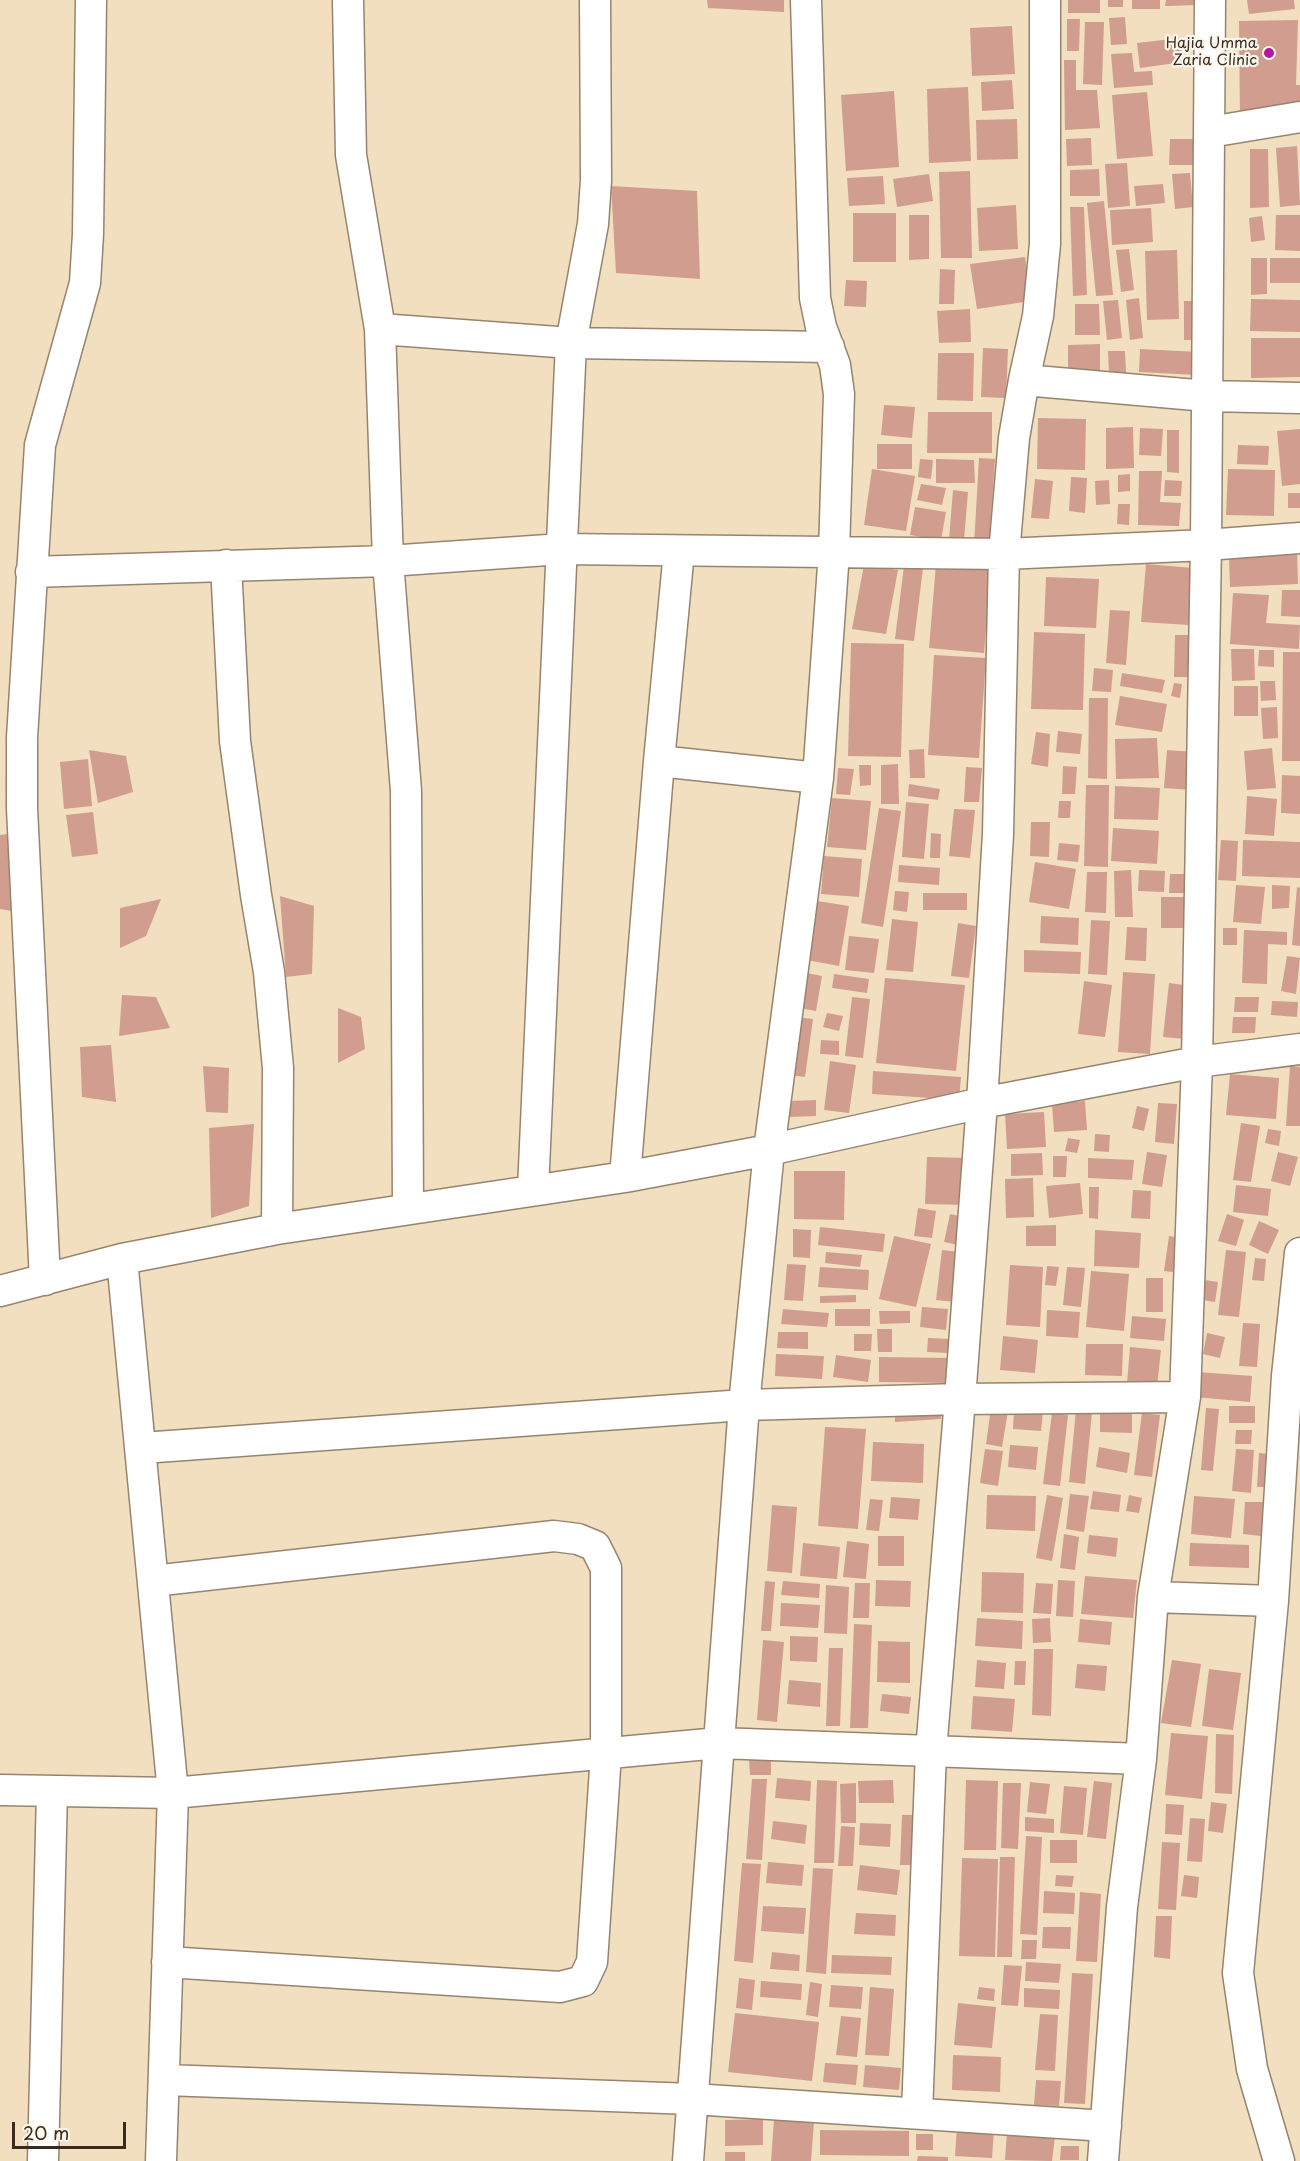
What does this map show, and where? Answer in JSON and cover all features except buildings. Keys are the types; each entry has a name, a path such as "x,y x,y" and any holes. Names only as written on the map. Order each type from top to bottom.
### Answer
{"street":[{"path":"45,1280 22,808 11,738 31,572 40,445 85,284 91,0"},
{"path":"348,0 351,155 380,330 388,561 406,791 408,1208"},
{"path":"533,1190 571,343 592,224 596,180 595,0"},
{"path":"688,2161 744,1405 769,1150 818,778 834,552 839,394 835,364 821,327 815,298 806,0"},
{"path":"917,2113 931,1751 982,1103 998,834 1004,554 1014,438 1038,316 1045,244 1045,0"},
{"path":"1103,2161 1122,1907 1141,1759 1153,1597 1185,1397 1197,1062 1206,545 1210,0"},
{"path":"1210,132 1300,117"},
{"path":"380,330 571,343 829,346"},
{"path":"1024,380 1207,396 1300,398"},
{"path":"31,572 388,561 562,549 1004,554 1206,545 1300,538"},
{"path":"625,1177 659,760 680,551"},
{"path":"226,566 235,741 269,972 278,1068 276,1229"},
{"path":"659,760 818,778"},
{"path":"0,1291 123,1259 276,1229 625,1177 769,1150 982,1103 1197,1062 1300,1049"},
{"path":"1279,2161 1252,2070 1238,1973 1282,1586 1300,1253"},
{"path":"123,1259 173,1793 161,2161"},
{"path":"142,1448 744,1405 960,1399 1185,1397"},
{"path":"153,1581 554,1536 578,1539 595,1546 606,1568 606,1754 592,1962 583,1981 560,1987 167,1962"},
{"path":"1153,1597 1282,1586"},
{"path":"0,1790 173,1793 719,1743 1141,1759"},
{"path":"43,2161 52,1791"},
{"path":"165,2080 693,2098 1106,2126"}],"place":[{"name":"Hajia Umma Zaria Clinic","path":"1269,53"}]}
